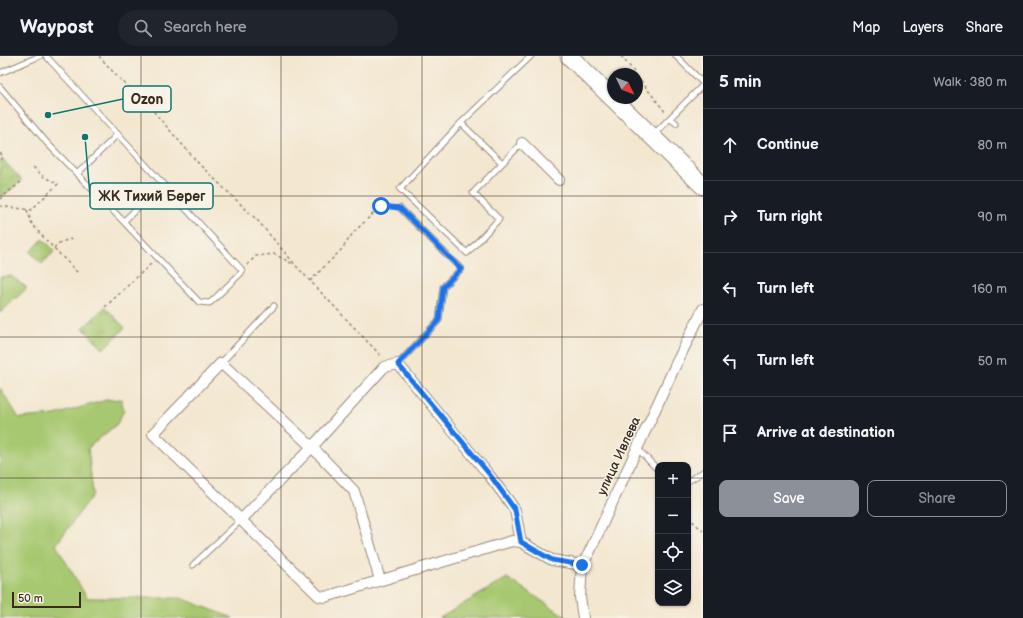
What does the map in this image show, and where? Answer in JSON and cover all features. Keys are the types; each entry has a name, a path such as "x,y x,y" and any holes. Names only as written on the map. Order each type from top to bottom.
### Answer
{"highway":[{"path":"569,56 703,186"}],"street":[{"path":"522,143 559,180"},
{"name":"улица Ивлева","path":"583,618 580,597 582,565 703,309"},
{"path":"380,580 354,491 312,447 221,363 153,434 319,596 325,597 512,541 521,542 552,560 582,565"},
{"path":"241,520 312,447 384,367 394,365 490,475 508,500 515,510 521,542"}],"lane":[{"path":"0,73 40,56"},
{"path":"0,87 47,143 124,221 199,302 211,302 242,271 46,56"},
{"path":"522,143 473,193 499,219 467,253 400,189 460,123 531,56"},
{"path":"652,136 703,84 676,56"},
{"path":"670,118 676,123"},
{"path":"460,123 502,163"},
{"path":"77,174 118,134"},
{"path":"124,221 163,183"},
{"path":"394,365 439,320 443,287 461,269 400,208"},
{"path":"221,363 274,306"},
{"path":"637,448 655,467"},
{"path":"691,479 703,472"},
{"path":"193,565 241,520"}],"path":[{"path":"99,56 116,76 154,112 200,165 258,221 295,265 378,353 394,365"},
{"path":"621,56 630,68"},
{"path":"643,84 670,118"},
{"path":"0,153 3,156 0,160"},
{"path":"0,206 31,210 58,184 44,177 32,166"},
{"path":"0,199 22,181"},
{"path":"55,187 59,190"},
{"path":"310,281 342,249 353,233 381,206 400,208"},
{"path":"27,210 32,224 79,274"},
{"path":"54,248 59,243 70,239 74,242"},
{"path":"252,261 256,256 274,254 295,265"},
{"path":"105,307 158,258"},
{"path":"691,520 703,531"}],"green space":[{"path":"2,159 22,180 0,198 0,162"},
{"path":"43,239 55,251 42,264 30,252"},
{"path":"11,276 27,288 0,313 0,277"},
{"path":"105,307 125,328 103,349 83,328"},
{"path":"0,388 19,418 55,415 106,400 121,399 124,410 117,424 88,448 93,494 56,545 87,598 181,598 233,618 0,618"},
{"path":"507,578 565,616 565,618 440,618"}],"place":[{"name":"Ozon","path":"48,115"},
{"name":"ЖК Тихий Берег","path":"85,137"}],"route":[{"path":"381,206 400,208 461,269 443,287 439,320 398,364 490,475 515,510 521,542 552,560 582,565"}]}
